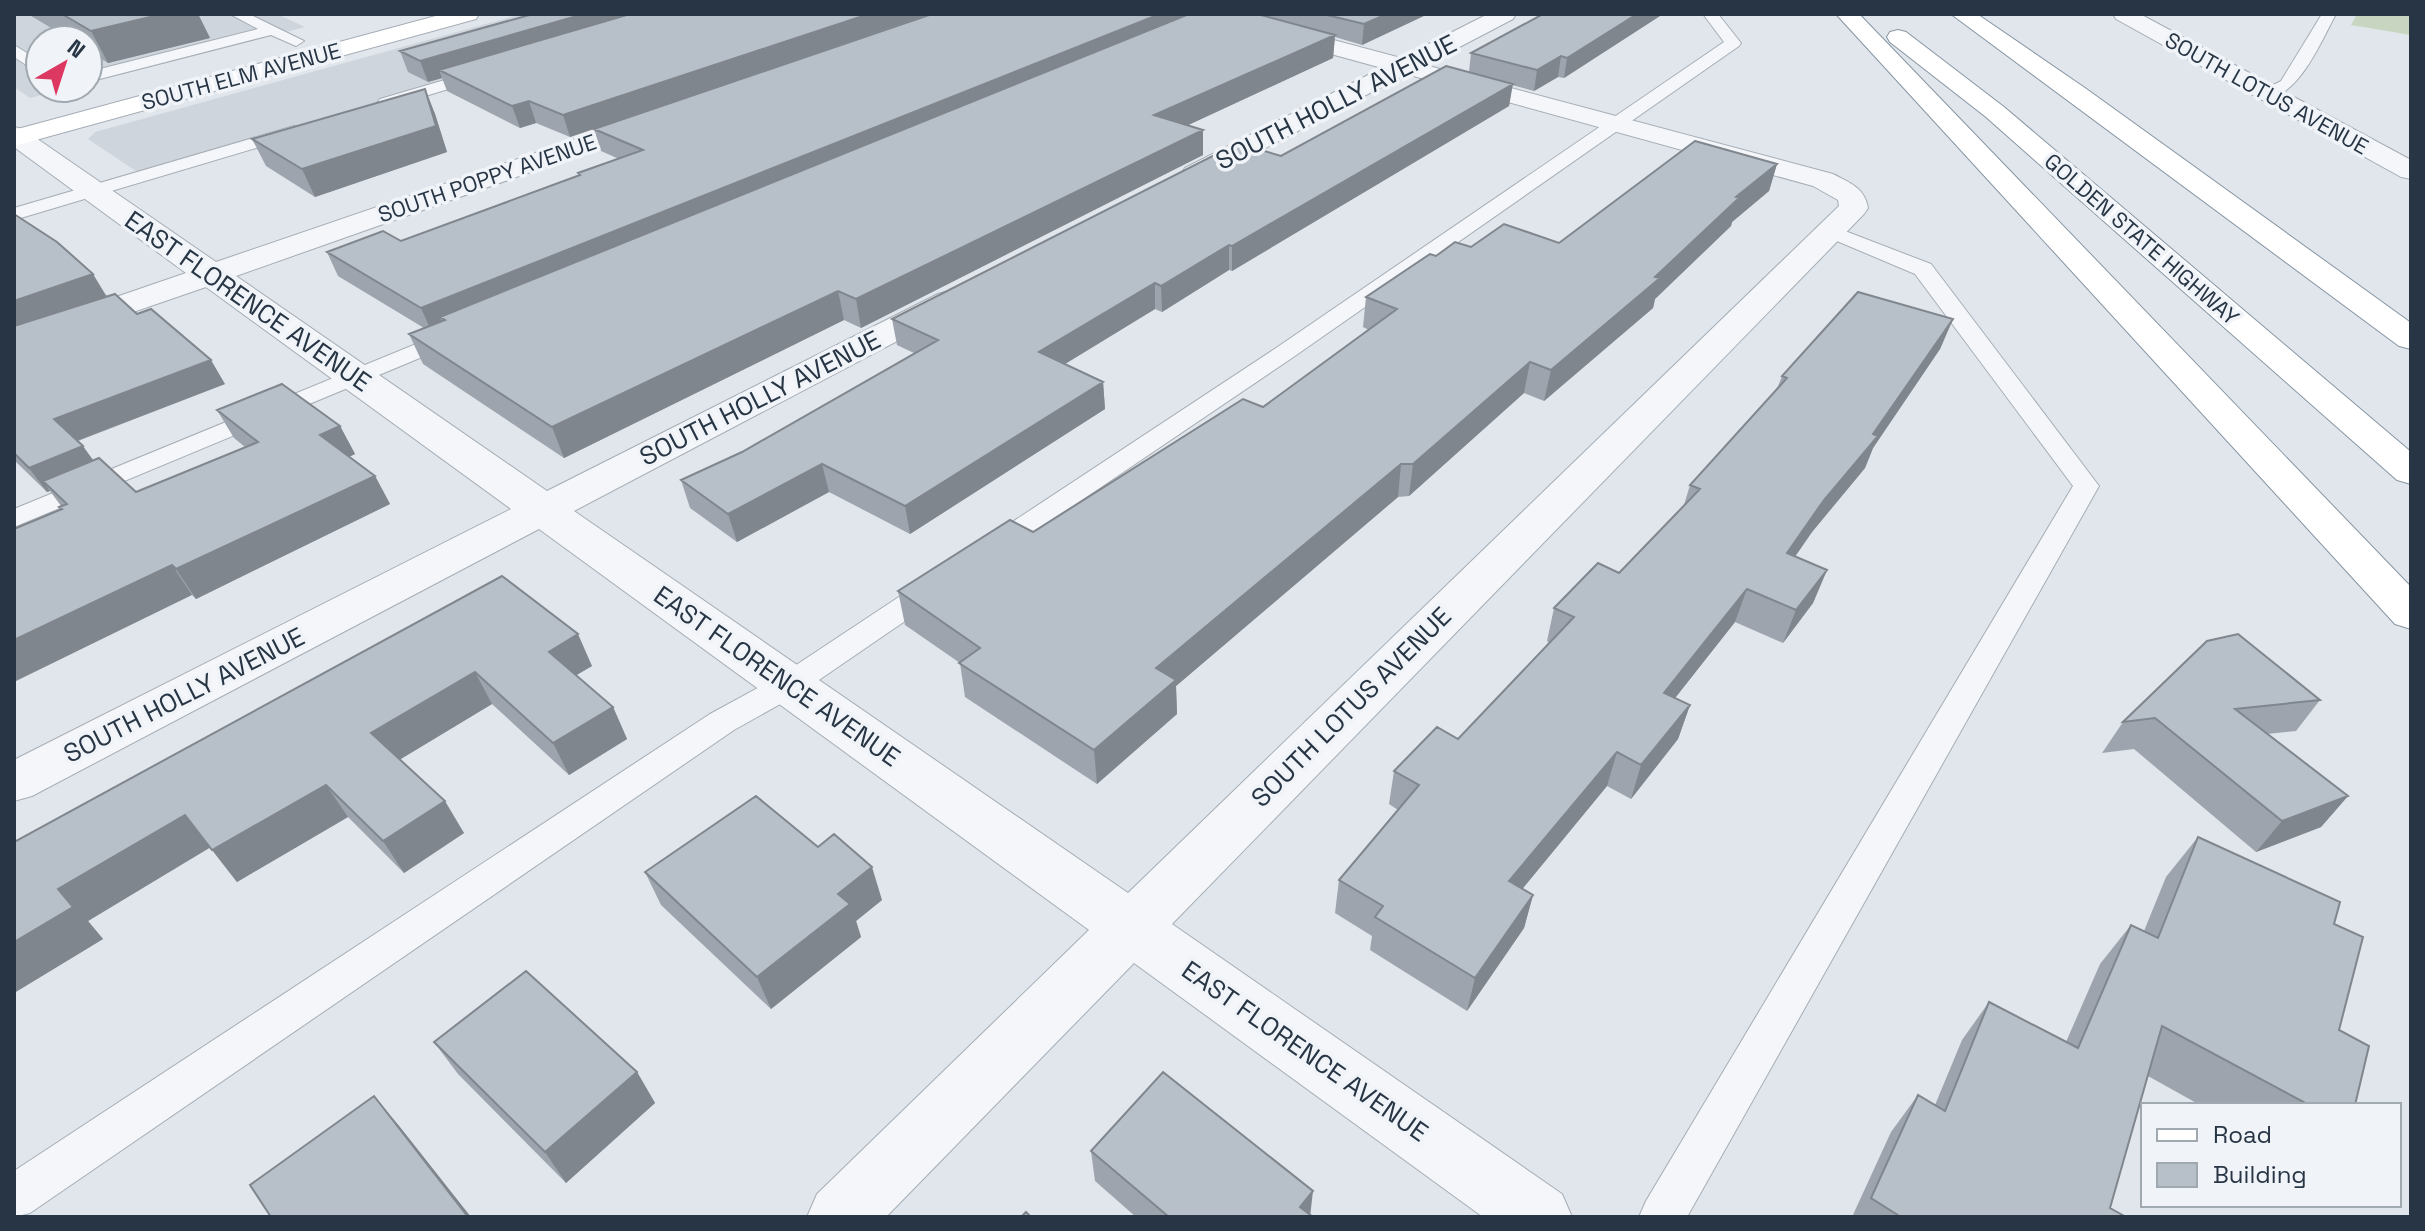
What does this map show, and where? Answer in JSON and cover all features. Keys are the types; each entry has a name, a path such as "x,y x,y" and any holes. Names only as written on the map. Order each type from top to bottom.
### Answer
{"main road":[{"name":"SOUTH ELM AVENUE","path":"15,131 110,89 397,14"},
{"name":"SOUTH ELM AVENUE","path":"15,131 468,14"},
{"path":"1847,14 2411,614"},
{"name":"GOLDEN STATE HIGHWAY","path":"1868,14 1995,112 2411,472"},
{"path":"1962,14 2076,93 2411,339"},
{"path":"2076,93 2384,285"}],"street":[{"name":"SOUTH HOLLY AVENUE","path":"1164,190 1505,14"},
{"name":"SOUTH LOTUS AVENUE","path":"2124,14 2411,171"},
{"path":"1214,18 1404,66 1823,180 1842,214"},
{"name":"SOUTH POPPY AVENUE","path":"14,343 675,113"},
{"name":"EAST FLORENCE AVENUE","path":"15,131 93,191 1539,1217"},
{"name":"SOUTH LOTUS AVENUE","path":"840,1217 1842,214"},
{"name":"SOUTH HOLLY AVENUE","path":"14,782 981,285"}],"lane":[{"path":"237,14 296,41"},
{"path":"14,1197 722,722 789,685 1618,124 1733,43 1710,14"},
{"path":"2266,93 2287,84 2329,14"},
{"path":"104,73 273,30"},
{"path":"364,110 501,69"},
{"path":"104,86 110,89"},
{"path":"14,214 318,124"},
{"path":"1662,1217 2086,486 1923,269 1842,214"},
{"path":"14,519 481,325"}],"shaded area":[{"path":"14,14 277,14 305,27 104,79 104,24 24,24 24,94 14,87"},
{"path":"522,14 673,14 139,173 88,139 95,132"}],"green space":[{"path":"2357,14 2411,14 2411,35 2351,25"}],"building":[{"path":"62,14 163,14 104,28 104,24 79,24"},
{"path":"533,14 584,14 420,61 400,51"},
{"path":"630,14 869,14 563,115 529,101 512,106 439,70"},
{"path":"932,14 1160,14 421,308 327,252 383,231 401,241 580,175 578,173 643,150 594,129"},
{"path":"1189,14 1257,14 1335,35 1154,115 1203,130 856,299 838,291 552,427 409,334 445,320 440,317"},
{"path":"1323,14 1387,14 1364,24"},
{"path":"1543,14 1637,14 1567,58 1561,56 1537,70 1471,53"},
{"path":"1446,66 1513,84 1161,286 1155,283 1039,352 1103,382 905,506 822,464 728,514 681,480 742,452 938,340 892,319 1238,143 1281,156"},
{"path":"425,89 436,126 302,169 252,139"},
{"path":"1695,141 1777,164 1736,197 1739,198 1655,277 1660,278 1551,370 1530,362 1413,464 1401,464 1156,668 1176,680 1094,750 959,663 980,648 898,591 1010,520 1033,532 1243,399 1263,407 1397,309 1366,297 1430,254 1436,256 1455,242 1471,247 1504,224 1559,243"},
{"path":"14,214 57,242 93,274 14,301"},
{"path":"1858,292 1953,319 1873,434 1878,436 1824,500 1787,553 1827,570 1796,610 1747,589 1664,693 1690,705 1641,765 1617,752 1509,881 1533,895 1475,978 1375,917 1383,906 1339,880 1419,785 1394,771 1437,727 1458,739 1574,617 1554,608 1598,563 1619,573 1700,489 1690,485 1787,378 1782,376"},
{"path":"115,294 137,314 151,309 211,360 54,419 83,446 29,468 14,453 14,326"},
{"path":"282,384 340,426 320,435 375,476 176,569 172,565 14,640 14,529 67,504 43,481 99,458 136,492 258,442 217,410"},
{"path":"502,576 578,634 549,652 613,707 553,743 475,672 371,733 445,801 383,841 326,785 212,850 185,815 58,889 73,907 14,942 14,842"},
{"path":"2238,634 2320,700 2235,709 2348,796 2282,821 2155,718 2123,722 2207,641"},
{"path":"756,796 818,847 834,834 872,867 838,894 850,904 757,977 645,872"},
{"path":"2198,837 2340,902 2334,924 2363,937 2339,1030 2369,1046 2355,1103 2305,1103 2162,1026 2110,1208 2126,1217 1901,1217 1871,1198 1918,1095 1945,1111 1989,1002 2078,1048 2131,925 2158,938"},
{"path":"526,971 637,1072 545,1152 434,1042"},
{"path":"1163,1072 1313,1191 1300,1207 1313,1217 1169,1217 1091,1151"},
{"path":"374,1096 468,1217 271,1217 250,1185"}]}
